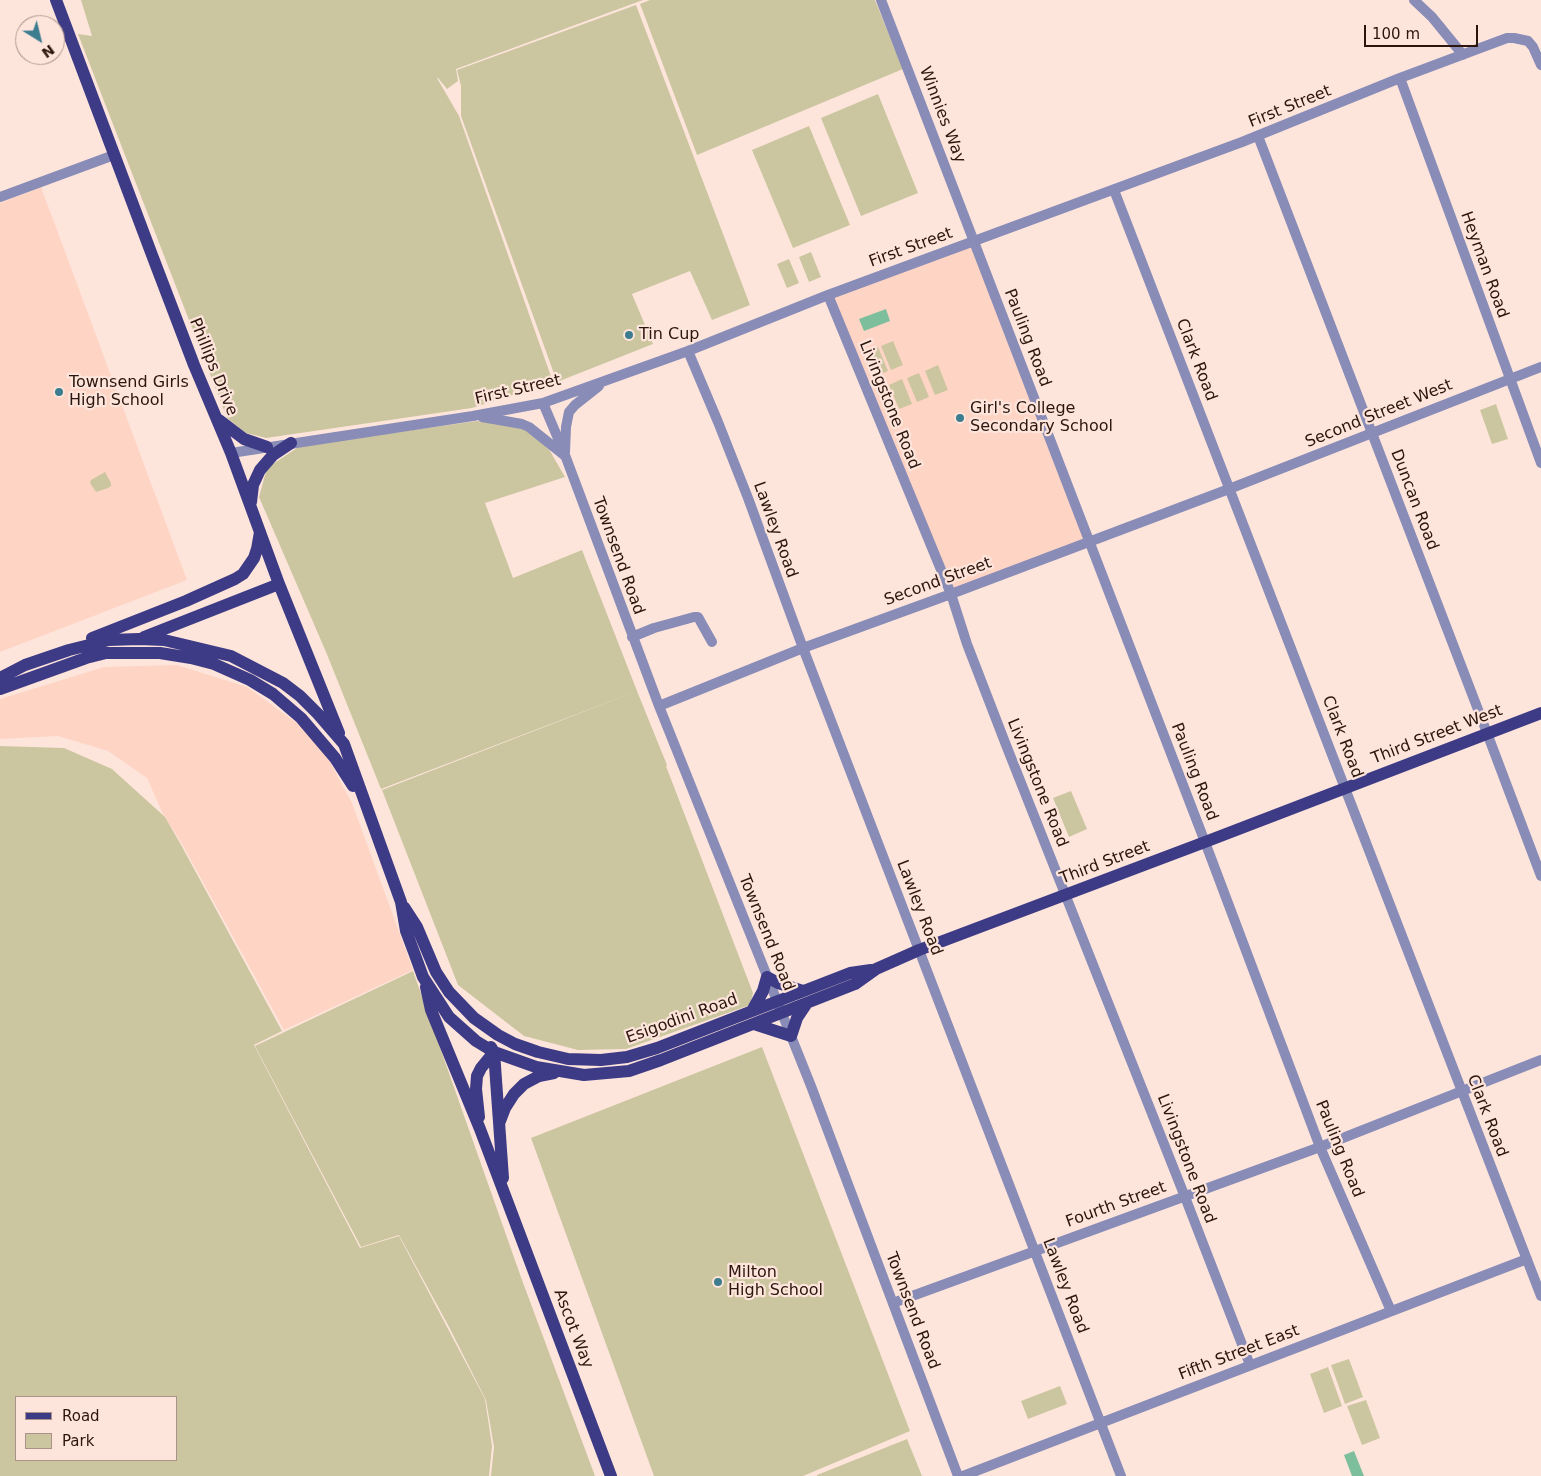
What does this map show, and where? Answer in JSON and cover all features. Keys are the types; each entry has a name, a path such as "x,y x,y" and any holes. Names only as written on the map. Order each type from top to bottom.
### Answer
{"main road":[{"name":"Phillips Drive","path":"56,0 192,358 251,504 279,584 344,744"},
{"path":"217,418 244,438 267,447"},
{"path":"251,504 253,485 260,470 274,455 292,443"},
{"path":"25,665 235,580 243,574 254,558 260,529"},
{"path":"106,653 279,584"},
{"name":"Esigodini Road","path":"0,678 25,665 69,650 109,640 139,639 184,643 231,656 283,683 300,696 344,744 401,902 406,930 424,977 449,1017 476,1041 494,1052 536,1067 584,1075 629,1070 661,1060 753,1017"},
{"name":"Esigodini Road","path":"0,689 86,658 106,653 160,653 214,664 250,680 273,694 301,718 335,758 365,805"},
{"name":"Third Street West","path":"1346,788 1541,713"},
{"name":"Third Street","path":"779,1007 806,997 855,984 876,969 919,950 1346,788"},
{"name":"Esigodini Road","path":"401,902 417,927 436,972 449,992 474,1018 498,1035 538,1052 568,1059 601,1060 627,1057 779,1007"},
{"path":"424,977 431,1010 480,1129"},
{"path":"767,977 806,997 791,1036 753,1017 767,977"},
{"path":"449,992 452,1003 459,1014 484,1038 494,1052 504,1194"},
{"path":"480,1129 476,1089 478,1076 481,1068 494,1052"},
{"path":"494,1052 504,1052 551,1062 568,1059"},
{"path":"499,1124 505,1108 514,1094 524,1084 539,1076 562,1072"},
{"name":"Ascot Way","path":"480,1129 612,1476"}],"street":[{"name":"Winnies Way","path":"881,0 974,241"},
{"path":"1414,0 1432,17 1463,55"},
{"name":"First Street","path":"231,453 473,416 543,403 688,351 828,295 1258,136 1400,78 1507,38 1528,41 1533,47 1541,65"},
{"name":"Heyman Road","path":"1400,78 1541,463"},
{"name":"Duncan Road","path":"1258,136 1541,876"},
{"path":"0,197 114,155"},
{"name":"Clark Road","path":"1114,190 1541,1296"},
{"name":"Pauling Road","path":"974,241 1320,1147 1391,1311"},
{"name":"Livingstone Road","path":"828,295 951,594 974,662 1250,1365"},
{"name":"Lawley Road","path":"688,351 744,490 1121,1476"},
{"name":"Second Street West","path":"1229,489 1541,367"},
{"path":"565,455 566,427 569,412 608,379"},
{"name":"Townsend Road","path":"543,403 565,455 659,706 791,1036 958,1476"},
{"path":"473,416 522,424 536,432 565,455"},
{"name":"Second Street","path":"659,706 803,648 1229,489"},
{"path":"632,637 654,628 698,617 712,642"},
{"name":"Fourth Street","path":"893,1303 1320,1147 1541,1060"},
{"name":"Fifth Street East","path":"963,1476 1527,1259"}],"shaded area":[{"name":"Townsend Girls High School","path":"41,187 187,580 0,652 0,203"},
{"name":"Girl's College Secondary School","path":"972,245 1085,539 953,590 832,297"},
{"path":"886,309 890,321 864,331 859,319"},
{"path":"177,665 247,687 305,729 330,762 352,803 413,970 284,1030 181,842 163,814 147,778 108,751 58,736 0,739 0,699 104,667"},
{"path":"1354,1451 1364,1476 1352,1476 1344,1455"}],"green space":[{"path":"81,0 643,0 456,69 458,81 447,89 437,78 459,116 553,382 472,408 266,438 246,433 227,418 78,34 92,36"},
{"path":"650,0 875,0 903,69 697,155 640,4"},
{"path":"636,5 750,305 712,320 690,271 632,294 653,344 557,382 461,116 461,86 457,70"},
{"path":"878,94 918,193 861,216 821,118"},
{"path":"809,126 850,225 793,248 752,150"},
{"path":"811,252 821,277 809,282 799,257"},
{"path":"789,259 799,283 787,288 777,264"},
{"path":"893,341 903,365 891,370 881,346"},
{"path":"878,347 888,371 876,376 866,352"},
{"path":"938,365 948,390 935,395 925,371"},
{"path":"919,373 929,397 917,402 907,378"},
{"path":"902,379 912,404 899,409 889,385"},
{"path":"1496,404 1508,439 1492,444 1480,410"},
{"path":"477,421 528,428 550,451 565,477 485,503 513,578 582,550 637,691 381,789 326,652 259,497 267,468 300,446"},
{"path":"105,472 111,486 96,492 90,483 91,480"},
{"path":"637,691 753,993 750,1005 626,1049 578,1050 524,1036 458,985 382,790"},
{"path":"0,746 64,748 112,769 165,817 282,1031 254,1045 360,1248 399,1236 485,1399 492,1446 489,1476 0,1476"},
{"path":"1071,791 1087,829 1069,837 1053,798"},
{"path":"413,971 522,1280 595,1476 491,1476 494,1447 486,1400 399,1235 361,1247 255,1046"},
{"name":"Milton High School","path":"762,1047 910,1431 803,1476 654,1476 531,1138"},
{"path":"1349,1359 1363,1397 1345,1404 1331,1365"},
{"path":"1328,1367 1342,1406 1324,1413 1310,1374"},
{"path":"1060,1386 1067,1404 1028,1419 1021,1401"},
{"path":"1366,1400 1380,1438 1362,1445 1347,1406"},
{"path":"907,1439 922,1476 817,1476 817,1475"}],"place":[{"name":"Tin Cup","path":"629,335"},
{"name":"Townsend Girls High School","path":"59,392"},
{"name":"Girl's College Secondary School","path":"960,418"},
{"name":"Milton High School","path":"718,1282"}]}
